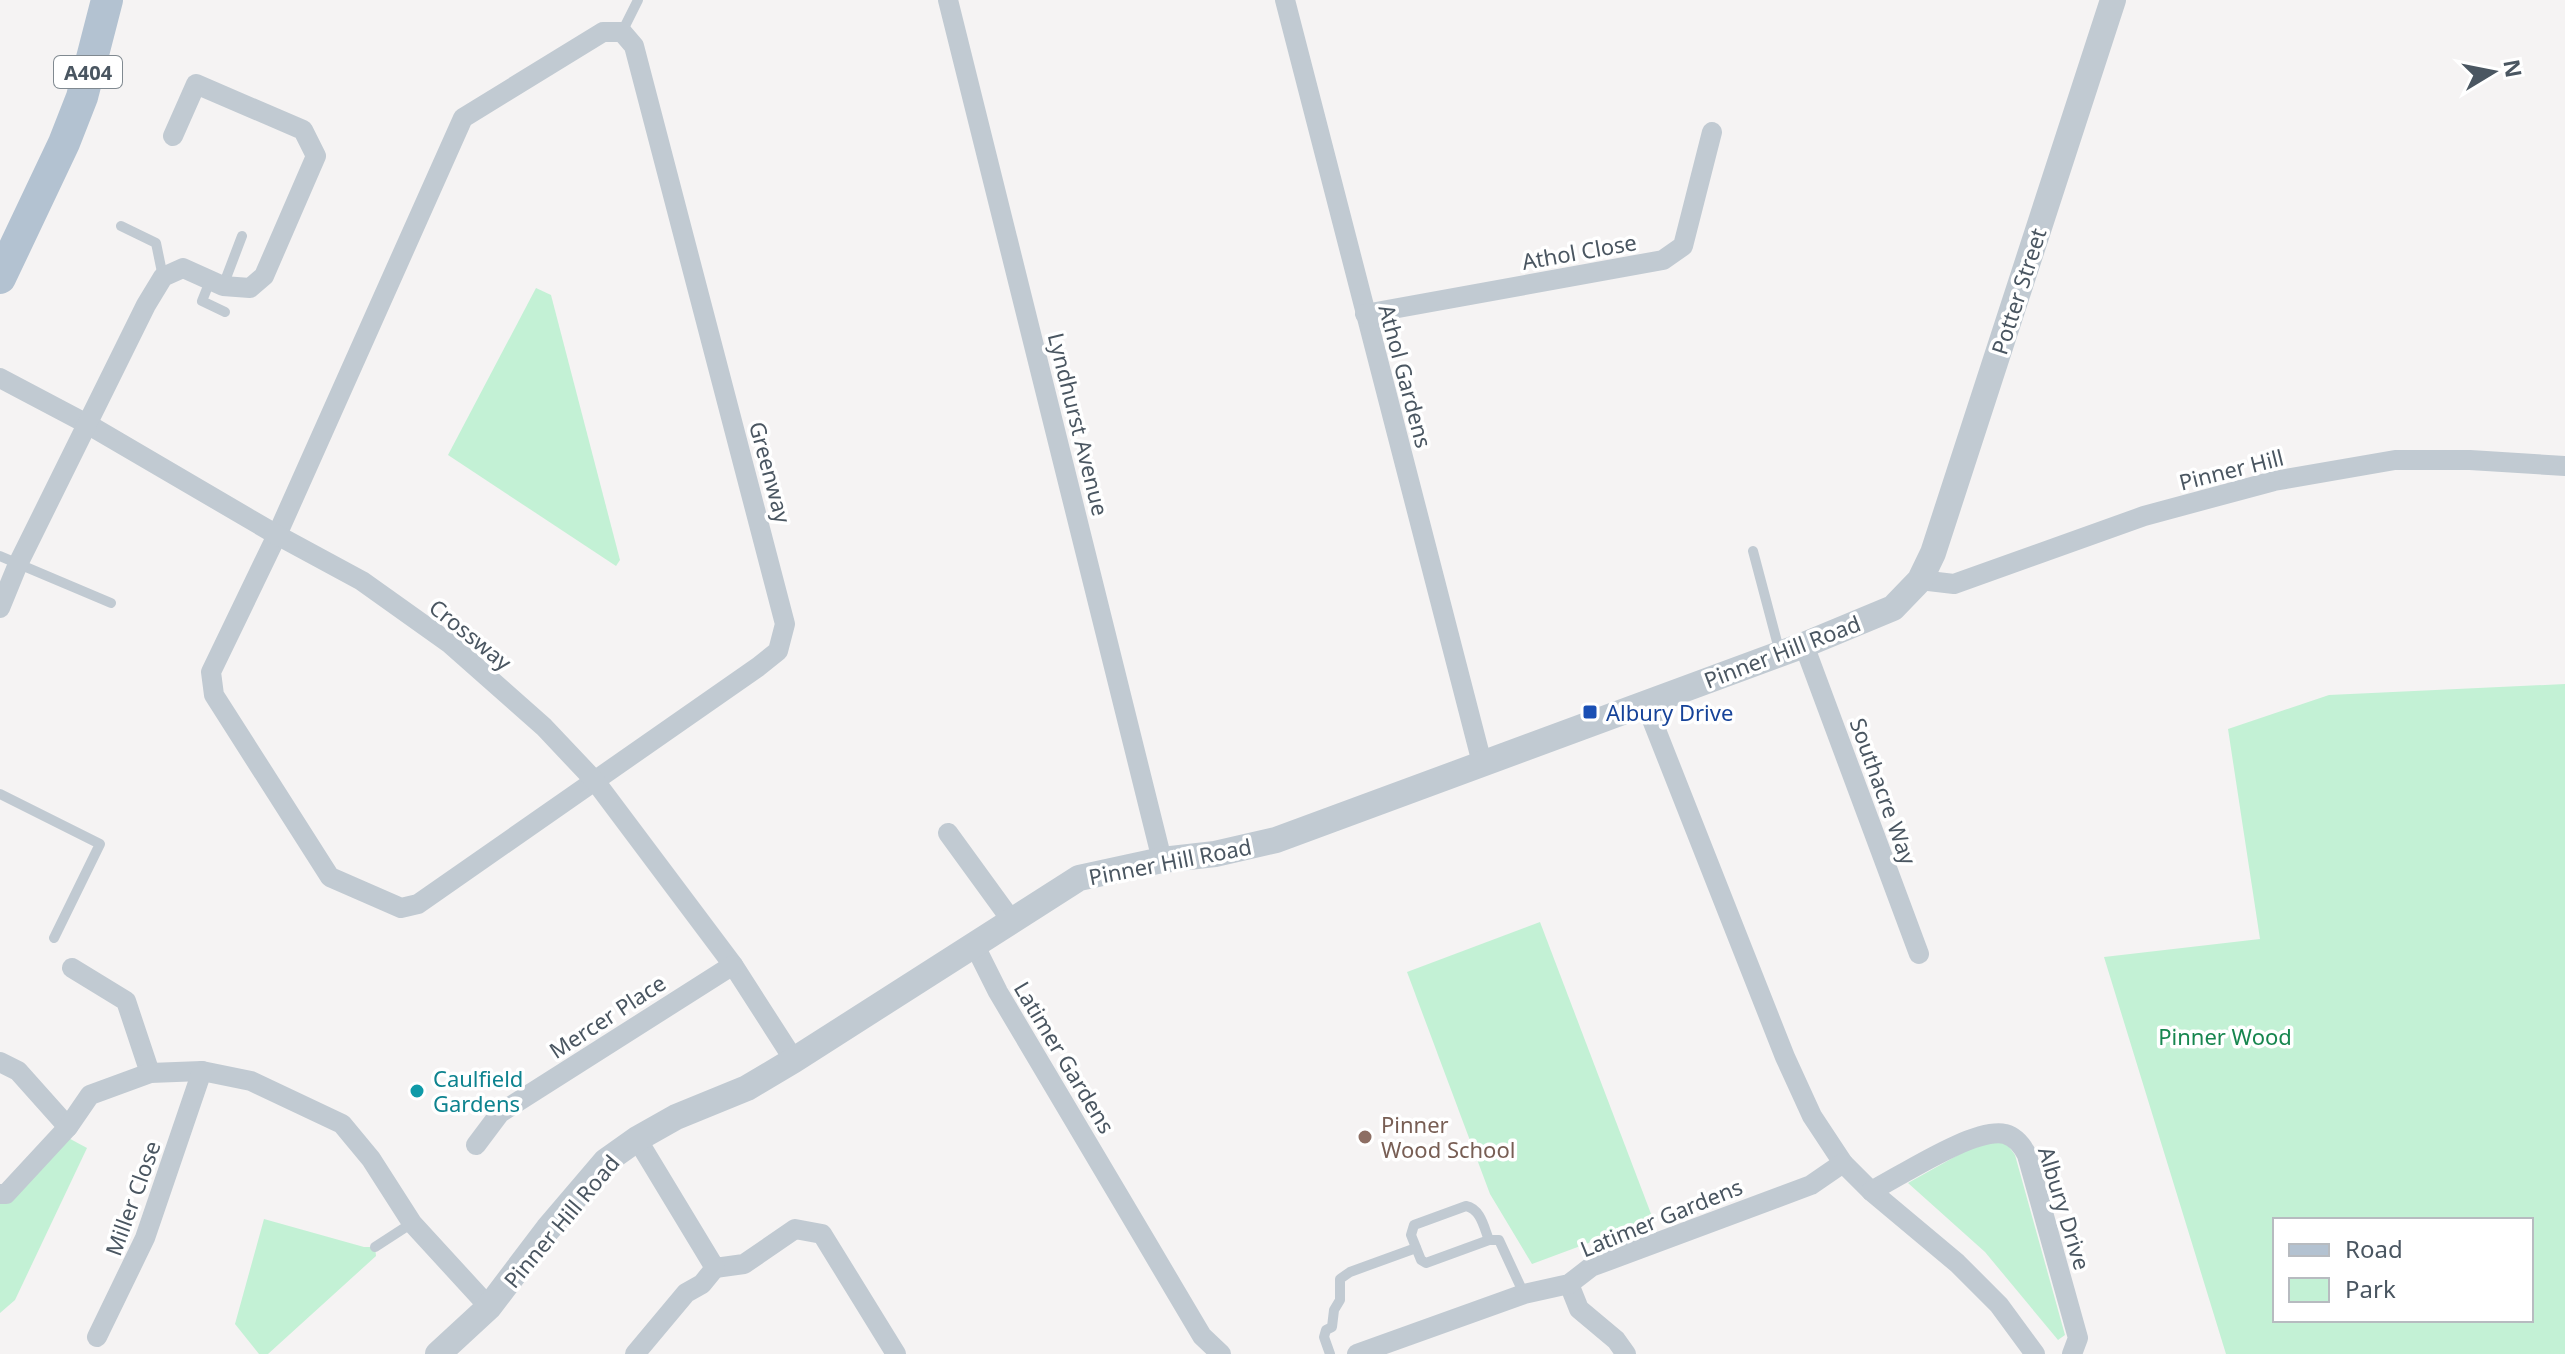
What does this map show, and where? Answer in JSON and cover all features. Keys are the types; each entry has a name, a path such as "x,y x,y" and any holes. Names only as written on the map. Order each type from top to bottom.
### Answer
{"main road":[{"name":"A404","path":"0,278 64,143 82,97 107,0"}],"street":[{"name":"Lyndhurst Avenue","path":"948,0 1162,860"},
{"name":"Athol Gardens","path":"1285,0 1482,763"},
{"name":"Potter Street","path":"1920,580 1933,553 2113,0"},
{"name":"Greenway","path":"603,32 622,32 634,46 785,624 778,651 758,667 418,904 401,908 330,877 214,695 211,672 277,535 463,118 603,32"},
{"path":"0,608 9,560 89,425 146,305 163,277 183,268 217,284 250,288 264,276 316,156 303,130 196,84 173,136"},
{"name":"Athol Close","path":"1365,314 1663,260 1683,246 1712,132"},
{"name":"Crossway","path":"0,378 89,425 362,581 449,643 544,727 595,781 733,965 794,1060"},
{"name":"Pinner Hill","path":"1920,580 1954,584 2144,516 2274,481 2395,460 2470,460 2565,466"},
{"name":"Pinner Hill Road","path":"438,1354 489,1307 548,1229 606,1161 676,1117 747,1088 794,1060 1079,878 1276,840 1792,649 1893,608 1920,580"},
{"name":"Southacre Way","path":"1792,649 1919,954"},
{"path":"1645,702 1785,1057 1812,1116 1843,1163 1871,1191 1957,1263 1999,1305 2035,1354"},
{"path":"948,833 1012,921"},
{"name":"Latimer Gardens","path":"974,944 998,992 1202,1336 1221,1354"},
{"name":"Mercer Place","path":"476,1145 500,1113 733,965"},
{"path":"72,968 126,1001 150,1073"},
{"path":"0,1062 18,1071 68,1127"},
{"path":"0,1194 6,1194 68,1127 90,1095 150,1073 202,1071 251,1081 342,1124 371,1159 412,1223 489,1307"},
{"name":"Miller Close","path":"97,1337 145,1238 202,1071"},
{"name":"Albury Drive","path":"1871,1191 1976,1135 2007,1134 2020,1142 2027,1155 2078,1338 2072,1354"},
{"path":"637,1139 715,1268"},
{"name":"Latimer Gardens","path":"1357,1354 1524,1294 1569,1284 1591,1267 1811,1185 1843,1163"},
{"path":"635,1354 686,1293 702,1284 715,1268 744,1264 795,1229 822,1234 896,1354"},
{"path":"1569,1284 1579,1309 1616,1340 1626,1354"}],"lane":[{"path":"622,32 638,0"},
{"path":"121,226 156,243 163,277"},
{"path":"225,312 202,301 217,284 242,236"},
{"path":"1753,551 1792,649"},
{"path":"9,560 111,603"},
{"path":"0,794 100,844 54,938"},
{"path":"1489,1240 1477,1211 1466,1206 1414,1225 1411,1235 1421,1260 1430,1263 1489,1240 1499,1240 1524,1294"},
{"path":"375,1247 412,1223"},
{"path":"1330,1354 1324,1337 1326,1330 1332,1327 1334,1310 1340,1300 1340,1279 1350,1272 1416,1248"}],"green space":[{"path":"536,288 551,295 620,560 616,566 448,455"},
{"name":"Pinner Wood","path":"2565,684 2565,1354 2226,1354 2104,957 2260,939 2228,729 2329,695"},
{"path":"1540,922 1653,1219 1532,1264 1490,1194 1407,972"},
{"path":"61,1134 87,1148 15,1300 0,1313 0,1194"},
{"path":"2004,1140 2015,1155 2065,1335 2058,1340 1985,1252 1908,1183 1983,1141"},
{"path":"264,1219 364,1247 375,1247 376,1256 268,1354 259,1354 235,1324"}],"place":[{"name":"Albury Drive","path":"1590,712"},
{"name":"Caulfield Gardens","path":"417,1091"},
{"name":"Pinner Wood School","path":"1365,1137"}]}
